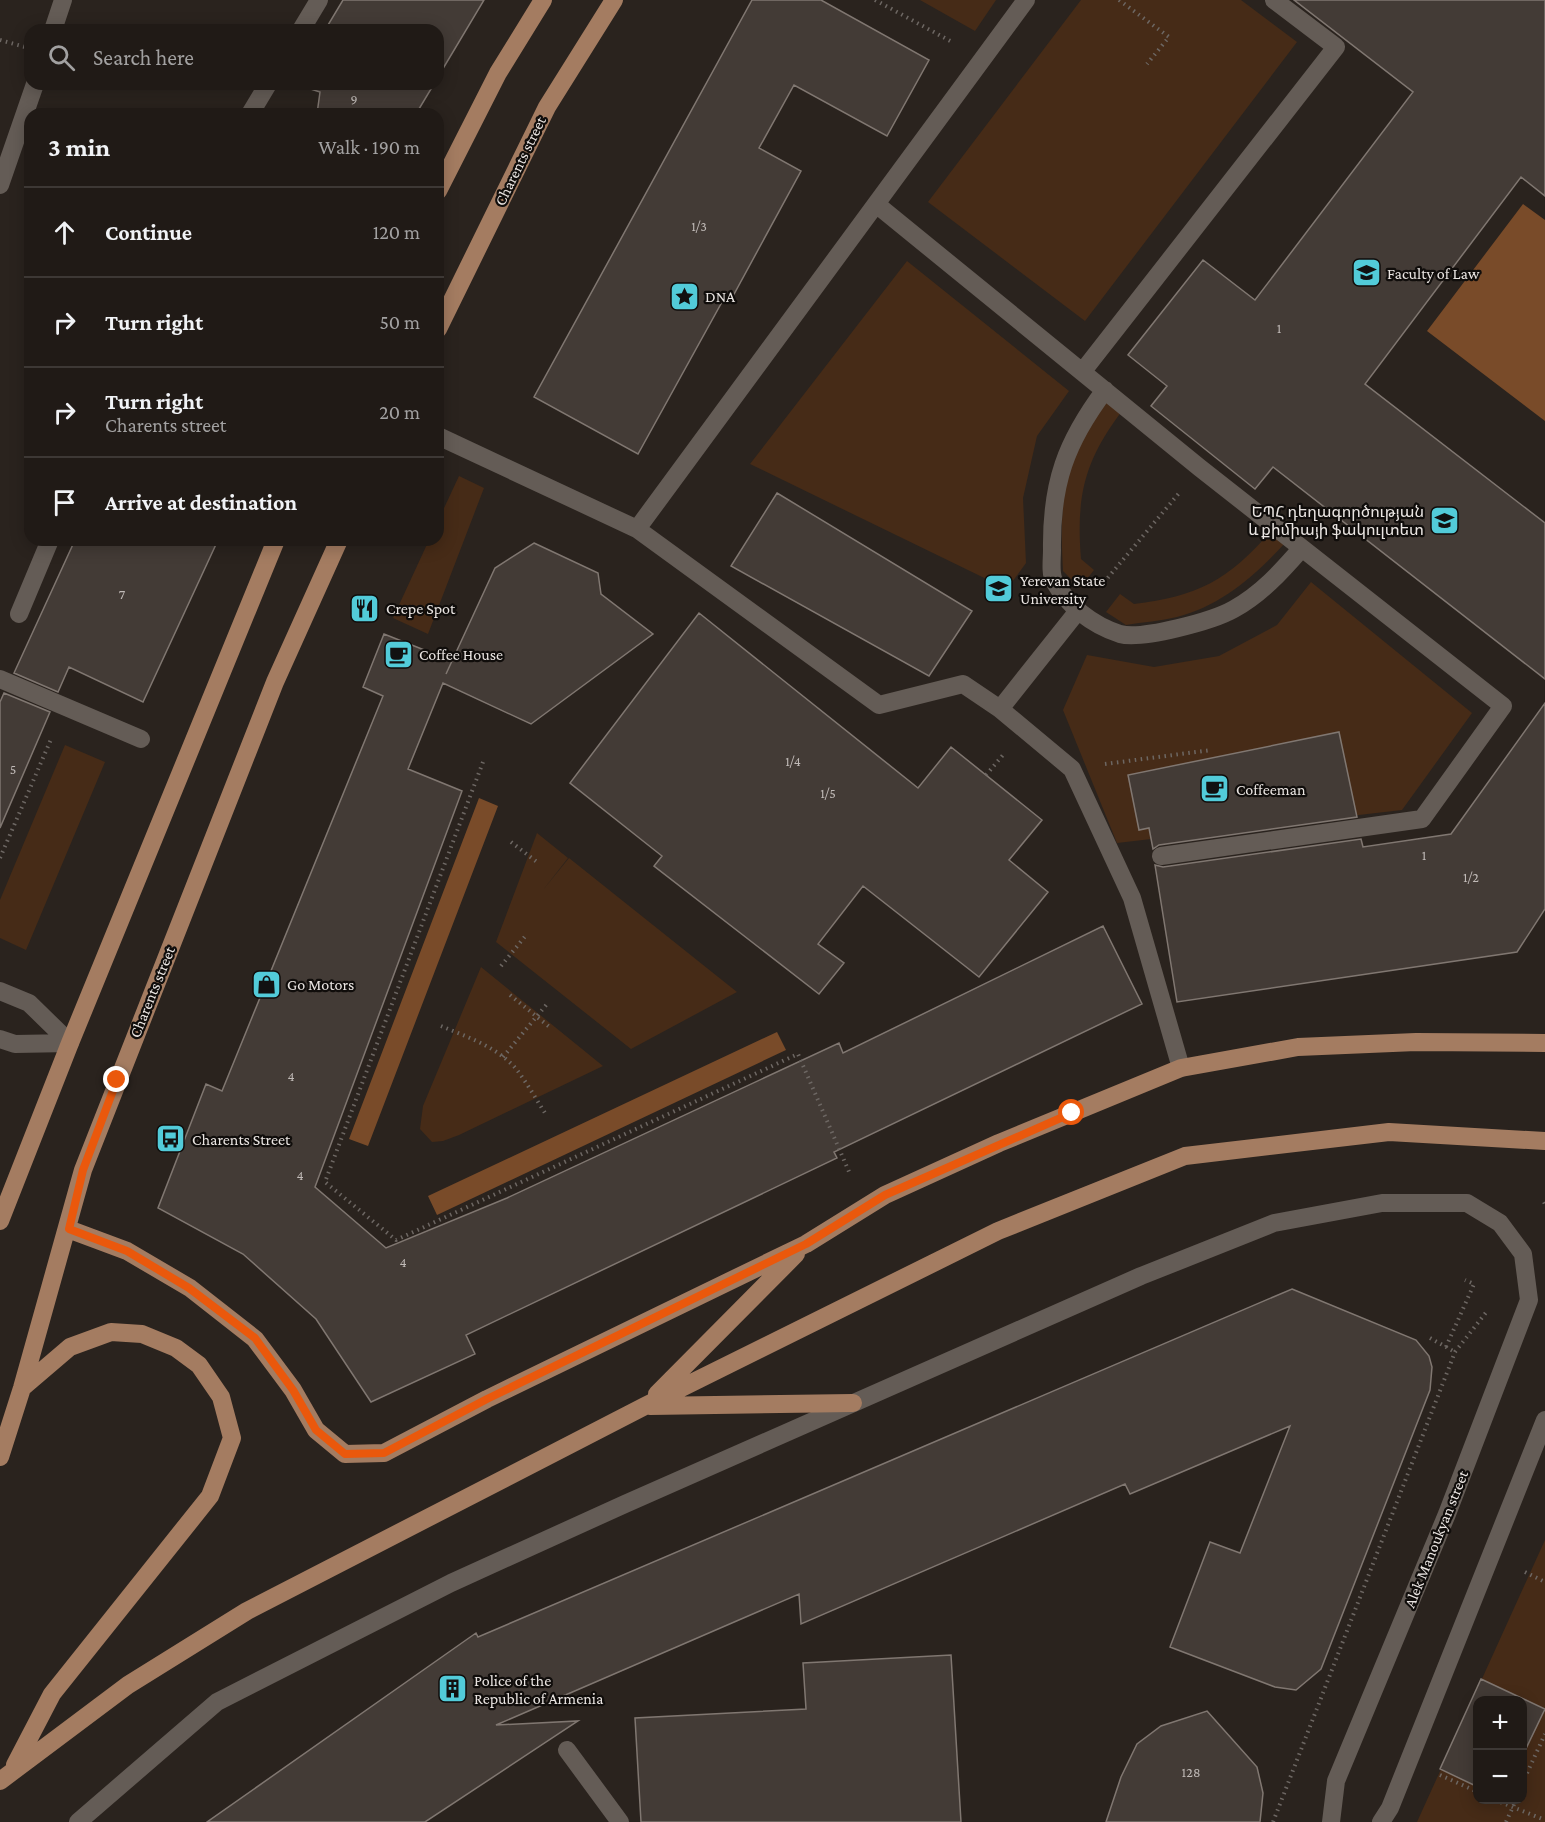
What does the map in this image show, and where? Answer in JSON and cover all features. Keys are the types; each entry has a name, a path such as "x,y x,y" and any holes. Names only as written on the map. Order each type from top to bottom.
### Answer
{"main road":[{"path":"444,179 498,73 543,0"},
{"name":"Charents street","path":"444,317 547,107 614,0"},
{"path":"0,1221 70,1042 274,546"},
{"name":"Charents street","path":"0,1457 69,1229 83,1170 275,681 336,546"},
{"path":"69,1229 127,1251 189,1288 255,1338 293,1390 316,1430 345,1454 384,1453 487,1399 806,1244 885,1195 928,1174 1181,1068 1298,1047 1416,1042 1545,1044"},
{"path":"6,1775 128,1685 247,1611 645,1406 998,1231 1185,1156 1389,1132 1545,1140"},
{"path":"645,1406 806,1244"},
{"path":"6,1775 52,1694 210,1496 232,1438 221,1397 199,1365 176,1348 142,1334 111,1332 70,1347 22,1388"},
{"path":"645,1406 853,1402"}],"street":[{"path":"56,24 63,0"},
{"path":"305,24 319,0"},
{"path":"637,529 1026,0"},
{"path":"1083,371 1336,47 1274,0"},
{"path":"27,108 33,90"},
{"path":"254,108 264,90"},
{"path":"0,185 24,116"},
{"path":"876,204 1301,549 1503,706 1422,819 1161,856"},
{"path":"1105,390 1080,423 1060,469 1051,520 1053,579 1077,612 1121,634 1180,629 1233,609 1274,581 1301,549"},
{"path":"444,439 637,529 879,705 963,684 1000,709 1072,769 1132,898 1181,1068"},
{"path":"19,614 47,546"},
{"path":"1000,709 1077,612"},
{"path":"0,679 141,739"},
{"path":"0,991 29,1003 70,1042"},
{"path":"0,1039 15,1044 70,1042"},
{"name":"Alek Manoukyan street","path":"853,1402 1141,1276 1274,1223 1382,1203 1467,1203 1500,1223 1523,1254 1529,1300 1447,1514 1336,1781 1331,1822"},
{"path":"78,1822 217,1702 451,1583 853,1402"},
{"path":"1381,1822 1390,1808 1545,1420"},
{"path":"567,1750 620,1822"}],"path":[{"path":"875,0 881,1 984,60"},
{"path":"1119,0 1169,37 1147,64"},
{"path":"0,40 24,47"},
{"path":"1121,563 1200,468"},
{"path":"0,858 56,728"},
{"path":"1072,769 1211,750"},
{"path":"483,762 325,1182 396,1240 798,1054 850,1174"},
{"path":"511,842 537,862"},
{"path":"501,966 527,934"},
{"path":"510,995 552,1029"},
{"path":"503,1057 547,1004"},
{"path":"441,1026 489,1047 503,1057 516,1069 545,1113"},
{"path":"1446,1347 1474,1284 1465,1280"},
{"path":"1273,1822 1455,1352 1490,1307"},
{"path":"1430,1338 1455,1352"},
{"path":"1525,1572 1545,1582"},
{"path":"1527,1773 1545,1734"},
{"path":"1433,1773 1473,1790"},
{"path":"1505,1804 1545,1820"},
{"path":"1506,1822 1514,1804"}],"shaded area":[{"path":"920,0 996,0 975,31"},
{"path":"1081,0 1241,0 1297,42 1085,321 928,202"},
{"path":"1523,204 1545,220 1545,421 1427,331"},
{"path":"907,261 1069,391 1037,436 1023,498 1026,563 1007,589 750,464"},
{"path":"1108,400 1122,411 1099,446 1085,480 1080,517 1081,559 1094,570 1080,588 1063,571 1064,500 1067,481 1081,442"},
{"path":"459,476 484,488 428,634 393,618 426,546 444,546 444,508"},
{"path":"1270,532 1284,544 1249,578 1222,598 1208,605 1165,620 1126,625 1106,612 1120,594 1134,604 1176,597 1210,583 1240,563"},
{"path":"1311,582 1472,713 1402,810 1117,843 1063,710 1087,655 1154,667 1219,656 1277,625"},
{"path":"65,745 105,762 26,950 0,938 0,900"},
{"path":"479,798 498,806 368,1146 349,1139"},
{"path":"537,833 568,858 543,890 569,858 737,992 631,1049 496,942"},
{"path":"481,967 603,1066 459,1135 432,1142 420,1129 423,1106"},
{"path":"777,1032 786,1050 437,1215 428,1196"},
{"path":"1545,1540 1545,1822 1417,1822 1473,1699 1473,1804 1527,1804 1527,1696 1474,1696"}],"building":[{"path":"343,0 484,0 444,67 444,24 329,24"},
{"path":"752,0 821,0 929,60 887,136 794,85 759,148 801,171 733,296 727,293 638,454 534,397"},
{"path":"1294,0 1545,0 1545,196 1521,177 1365,384 1545,523 1545,679 1273,467 1255,489 1151,406 1167,386 1128,355 1203,260 1255,300 1413,92"},
{"path":"314,90 430,90 420,108 318,108 320,92"},
{"path":"777,493 972,611 929,676 731,566"},
{"path":"534,543 598,573 601,594 653,634 531,724 443,683 408,769 462,791 315,1187 386,1248 507,1198 839,1043 843,1053 1103,926 1142,1004 834,1152 837,1158 466,1335 475,1354 371,1402 316,1319 243,1254 158,1208 206,1084 222,1091 383,696 363,687 384,634 452,661 446,674 495,568"},
{"path":"72,546 215,546 143,702 69,667 58,692 14,673"},
{"path":"699,613 918,788 951,747 1042,820 1009,860 1048,892 979,977 863,886 818,944 844,963 819,994 654,866 662,856 570,783"},
{"path":"4,693 50,712 0,828 0,702"},
{"path":"1545,703 1545,909 1517,952 1177,1002 1155,865 1163,867 1361,839 1363,847 1451,834"},
{"path":"1339,732 1357,817 1159,845 1153,849 1149,828 1139,830 1128,775"},
{"path":"1292,1289 1416,1340 1429,1356 1432,1367 1430,1390 1321,1669 1296,1690 1275,1687 1170,1647 1210,1542 1240,1553 1290,1426 1130,1494 1125,1484 801,1624 799,1594 496,1725 578,1721 425,1822 207,1822 476,1633 478,1637"},
{"path":"951,1655 961,1822 641,1822 635,1718 806,1709 803,1663"},
{"path":"1481,1679 1517,1696 1473,1696"},
{"path":"1473,1697 1473,1785 1440,1769"},
{"path":"1527,1701 1545,1709 1527,1747"},
{"path":"1207,1711 1257,1767 1263,1793 1260,1822 1106,1822 1121,1777 1137,1744 1161,1726"}],"place":[{"name":"Faculty of Law","path":"1366,273"},
{"name":"DNA","path":"684,296"},
{"name":"ԵՊՀ դեղագործության և քիմիայի ֆակուլտետ","path":"1445,520"},
{"name":"Yerevan State University","path":"999,589"},
{"name":"Crepe Spot","path":"365,608"},
{"name":"Coffee House","path":"398,654"},
{"name":"Coffeeman","path":"1215,789"},
{"name":"Go Motors","path":"266,984"},
{"name":"Charents Street","path":"171,1139"},
{"name":"Police of the Republic of Armenia","path":"453,1689"}],"route":[{"path":"117,1080 83,1170 69,1229 127,1251 189,1288 255,1338 293,1390 316,1430 345,1454 384,1453 487,1399 806,1244 885,1195 928,1174 1072,1113"}]}
